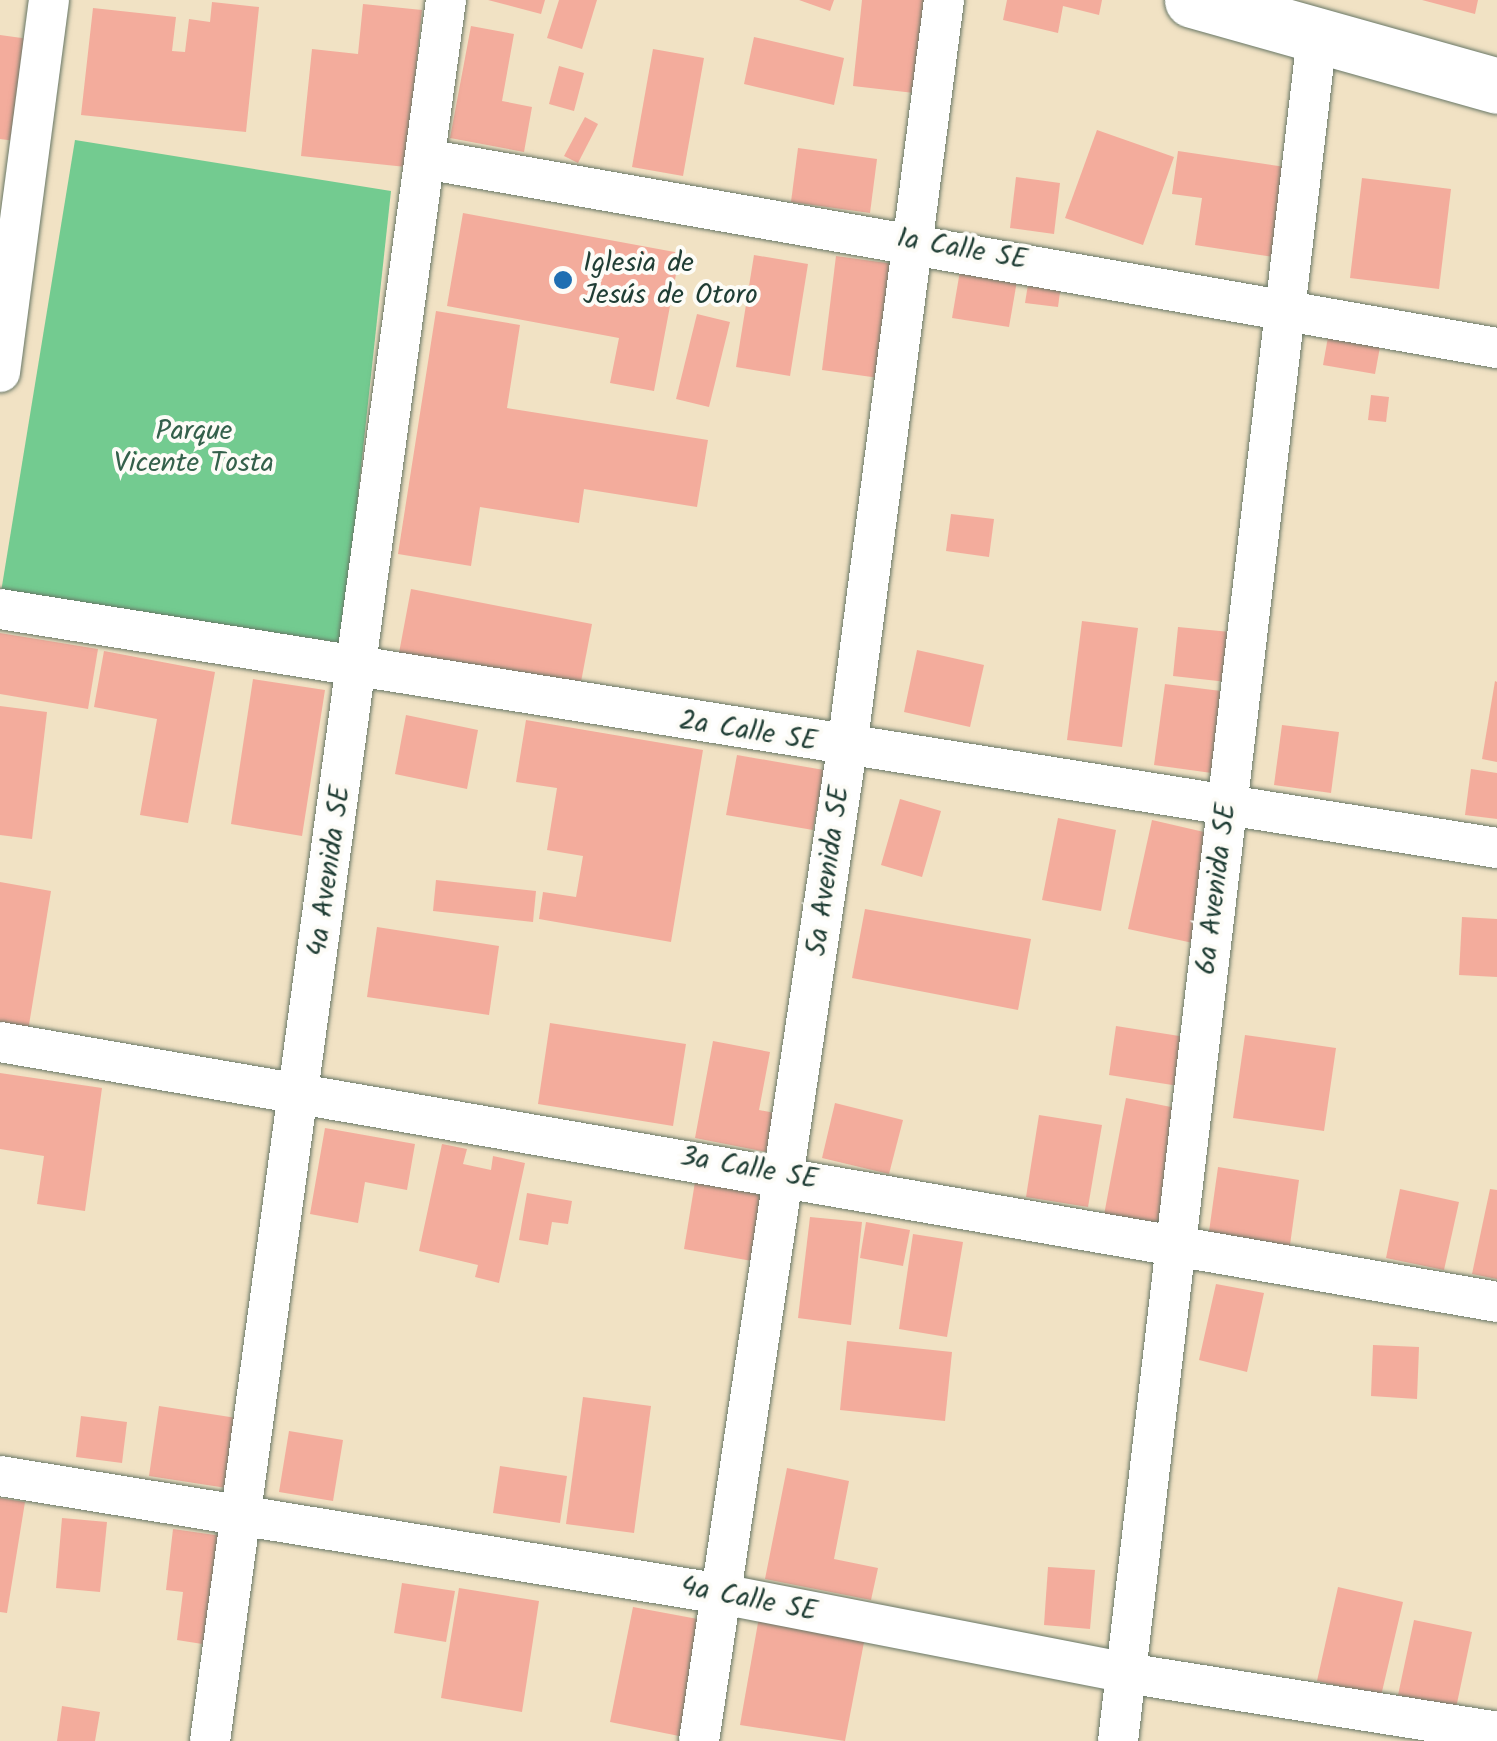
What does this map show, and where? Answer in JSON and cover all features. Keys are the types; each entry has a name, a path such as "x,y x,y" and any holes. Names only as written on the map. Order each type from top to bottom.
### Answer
{"street":[{"path":"0,372 13,172 49,0"},
{"name":"4a Avenida SE","path":"210,1741 446,0"},
{"name":"5a Avenida SE","path":"699,1741 847,748 944,0"},
{"path":"1192,0 1497,86"},
{"name":"6a Avenida SE","path":"1118,1741 1317,38"},
{"name":"1a Calle SE","path":"426,159 914,241 1497,348"},
{"name":"2a Calle SE","path":"0,609 1226,810 1497,848"},
{"name":"3a Calle SE","path":"0,1042 784,1175 1497,1302"},
{"name":"4a Calle SE","path":"0,1476 721,1594 1126,1674 1497,1732"}],"green space":[{"name":"Parque Vicente Tosta","path":"75,140 391,191 342,643 1,592"}],"building":[{"path":"488,0 545,0 541,14"},
{"path":"559,0 597,0 582,49 547,38"},
{"path":"799,0 834,0 830,11"},
{"path":"862,0 924,0 914,93 853,86"},
{"path":"1007,0 1102,0 1099,15 1063,6 1058,33 1003,20"},
{"path":"1422,0 1478,0 1475,14"},
{"path":"212,2 259,7 246,132 81,115 93,8 176,17 172,51 185,52 189,19 210,22"},
{"path":"363,4 422,10 406,167 301,156 312,49 358,54"},
{"path":"471,26 514,34 502,101 532,107 524,152 450,138"},
{"path":"0,35 29,39 15,141 0,139"},
{"path":"754,37 844,58 834,105 744,84"},
{"path":"653,49 704,58 683,176 632,167"},
{"path":"559,66 584,73 574,111 549,104"},
{"path":"585,117 598,124 578,163 564,156"},
{"path":"1097,130 1174,157 1143,245 1065,218"},
{"path":"798,148 877,159 870,213 791,202"},
{"path":"1178,151 1299,169 1286,259 1195,245 1202,198 1172,194"},
{"path":"1016,177 1060,183 1054,234 1010,228"},
{"path":"1362,178 1451,189 1439,289 1350,278"},
{"name":"Iglesia de Jesús de Otoro","path":"463,213 680,253 654,391 610,383 619,338 447,306"},
{"path":"754,255 808,264 790,376 736,367"},
{"path":"836,256 901,265 886,379 822,370"},
{"path":"961,265 1018,275 1009,327 952,318"},
{"path":"1030,272 1062,277 1058,307 1025,303"},
{"path":"436,311 520,325 507,408 708,440 697,507 584,489 579,523 480,507 471,566 398,554"},
{"path":"697,314 730,322 709,407 676,399"},
{"path":"1330,326 1382,336 1375,374 1323,365"},
{"path":"1371,395 1389,397 1386,422 1368,420"},
{"path":"951,514 994,519 989,557 946,551"},
{"path":"411,589 592,624 580,687 399,653"},
{"path":"1082,621 1138,628 1122,747 1067,740"},
{"path":"1178,627 1241,633 1236,683 1173,676"},
{"path":"0,633 98,649 88,709 0,694"},
{"path":"917,650 984,665 970,727 904,712"},
{"path":"104,651 215,672 188,823 140,815 157,719 94,707"},
{"path":"253,679 325,690 302,836 231,824"},
{"path":"1497,682 1497,762 1482,759"},
{"path":"1165,684 1237,693 1226,775 1154,765"},
{"path":"0,706 47,712 32,839 0,835"},
{"path":"406,715 478,730 467,789 395,774"},
{"path":"526,720 703,750 671,942 539,919 543,892 576,897 583,856 547,850 557,788 516,782"},
{"path":"1282,725 1339,732 1331,793 1274,785"},
{"path":"737,755 824,770 813,830 726,815"},
{"path":"1471,769 1497,773 1497,819 1465,815"},
{"path":"900,799 941,811 922,877 881,865"},
{"path":"1058,818 1116,830 1101,911 1042,900"},
{"path":"1152,820 1217,835 1193,943 1128,929"},
{"path":"436,880 536,891 533,922 433,911"},
{"path":"0,882 51,891 27,1037 0,1033"},
{"path":"865,909 1031,939 1018,1010 852,978"},
{"path":"1462,917 1497,919 1497,977 1459,975"},
{"path":"377,927 499,946 489,1015 367,997"},
{"path":"550,1023 686,1044 673,1126 538,1104"},
{"path":"1116,1026 1192,1038 1185,1087 1109,1075"},
{"path":"1245,1035 1336,1048 1324,1131 1233,1118"},
{"path":"713,1041 770,1052 759,1110 780,1114 772,1153 695,1138"},
{"path":"0,1073 102,1088 85,1211 37,1204 44,1156 0,1149"},
{"path":"1126,1098 1181,1109 1160,1225 1104,1215"},
{"path":"835,1103 903,1120 889,1174 822,1158"},
{"path":"1039,1115 1102,1125 1088,1207 1026,1197"},
{"path":"325,1128 415,1144 407,1190 365,1182 358,1223 310,1214"},
{"path":"442,1144 467,1149 463,1164 491,1170 493,1156 525,1163 499,1283 475,1277 478,1265 419,1251"},
{"path":"1218,1167 1299,1180 1289,1252 1208,1239"},
{"path":"695,1182 764,1194 752,1261 684,1249"},
{"path":"1400,1189 1459,1202 1444,1270 1386,1258"},
{"path":"1490,1189 1497,1190 1497,1279 1472,1274"},
{"path":"527,1193 572,1201 568,1224 552,1222 548,1245 519,1240"},
{"path":"810,1217 862,1222 851,1325 798,1318"},
{"path":"866,1222 910,1230 903,1266 860,1258"},
{"path":"913,1234 963,1242 947,1337 899,1329"},
{"path":"1216,1284 1264,1293 1247,1372 1199,1360"},
{"path":"847,1341 952,1352 945,1421 840,1410"},
{"path":"1373,1345 1419,1347 1417,1399 1371,1396"},
{"path":"583,1397 651,1406 634,1533 566,1524"},
{"path":"159,1406 243,1419 233,1489 149,1476"},
{"path":"81,1416 127,1422 122,1463 76,1457"},
{"path":"289,1431 343,1440 333,1501 279,1492"},
{"path":"500,1466 567,1476 560,1523 493,1513"},
{"path":"787,1468 849,1481 834,1559 878,1568 871,1600 765,1579"},
{"path":"0,1498 25,1502 7,1613 0,1612"},
{"path":"62,1518 107,1522 100,1592 56,1588"},
{"path":"173,1529 229,1537 215,1646 177,1640 183,1592 166,1590"},
{"path":"1048,1567 1095,1570 1090,1629 1044,1625"},
{"path":"402,1583 455,1591 446,1642 394,1633"},
{"path":"1338,1587 1403,1602 1381,1696 1317,1681"},
{"path":"459,1588 539,1601 522,1712 441,1698"},
{"path":"633,1607 703,1620 679,1736 610,1722"},
{"path":"759,1617 865,1637 845,1741 740,1725"},
{"path":"1414,1620 1472,1632 1456,1708 1398,1695"},
{"path":"62,1706 100,1712 95,1741 57,1741"}],"place":[{"name":"Iglesia de Jesús de Otoro","path":"563,280"}]}
